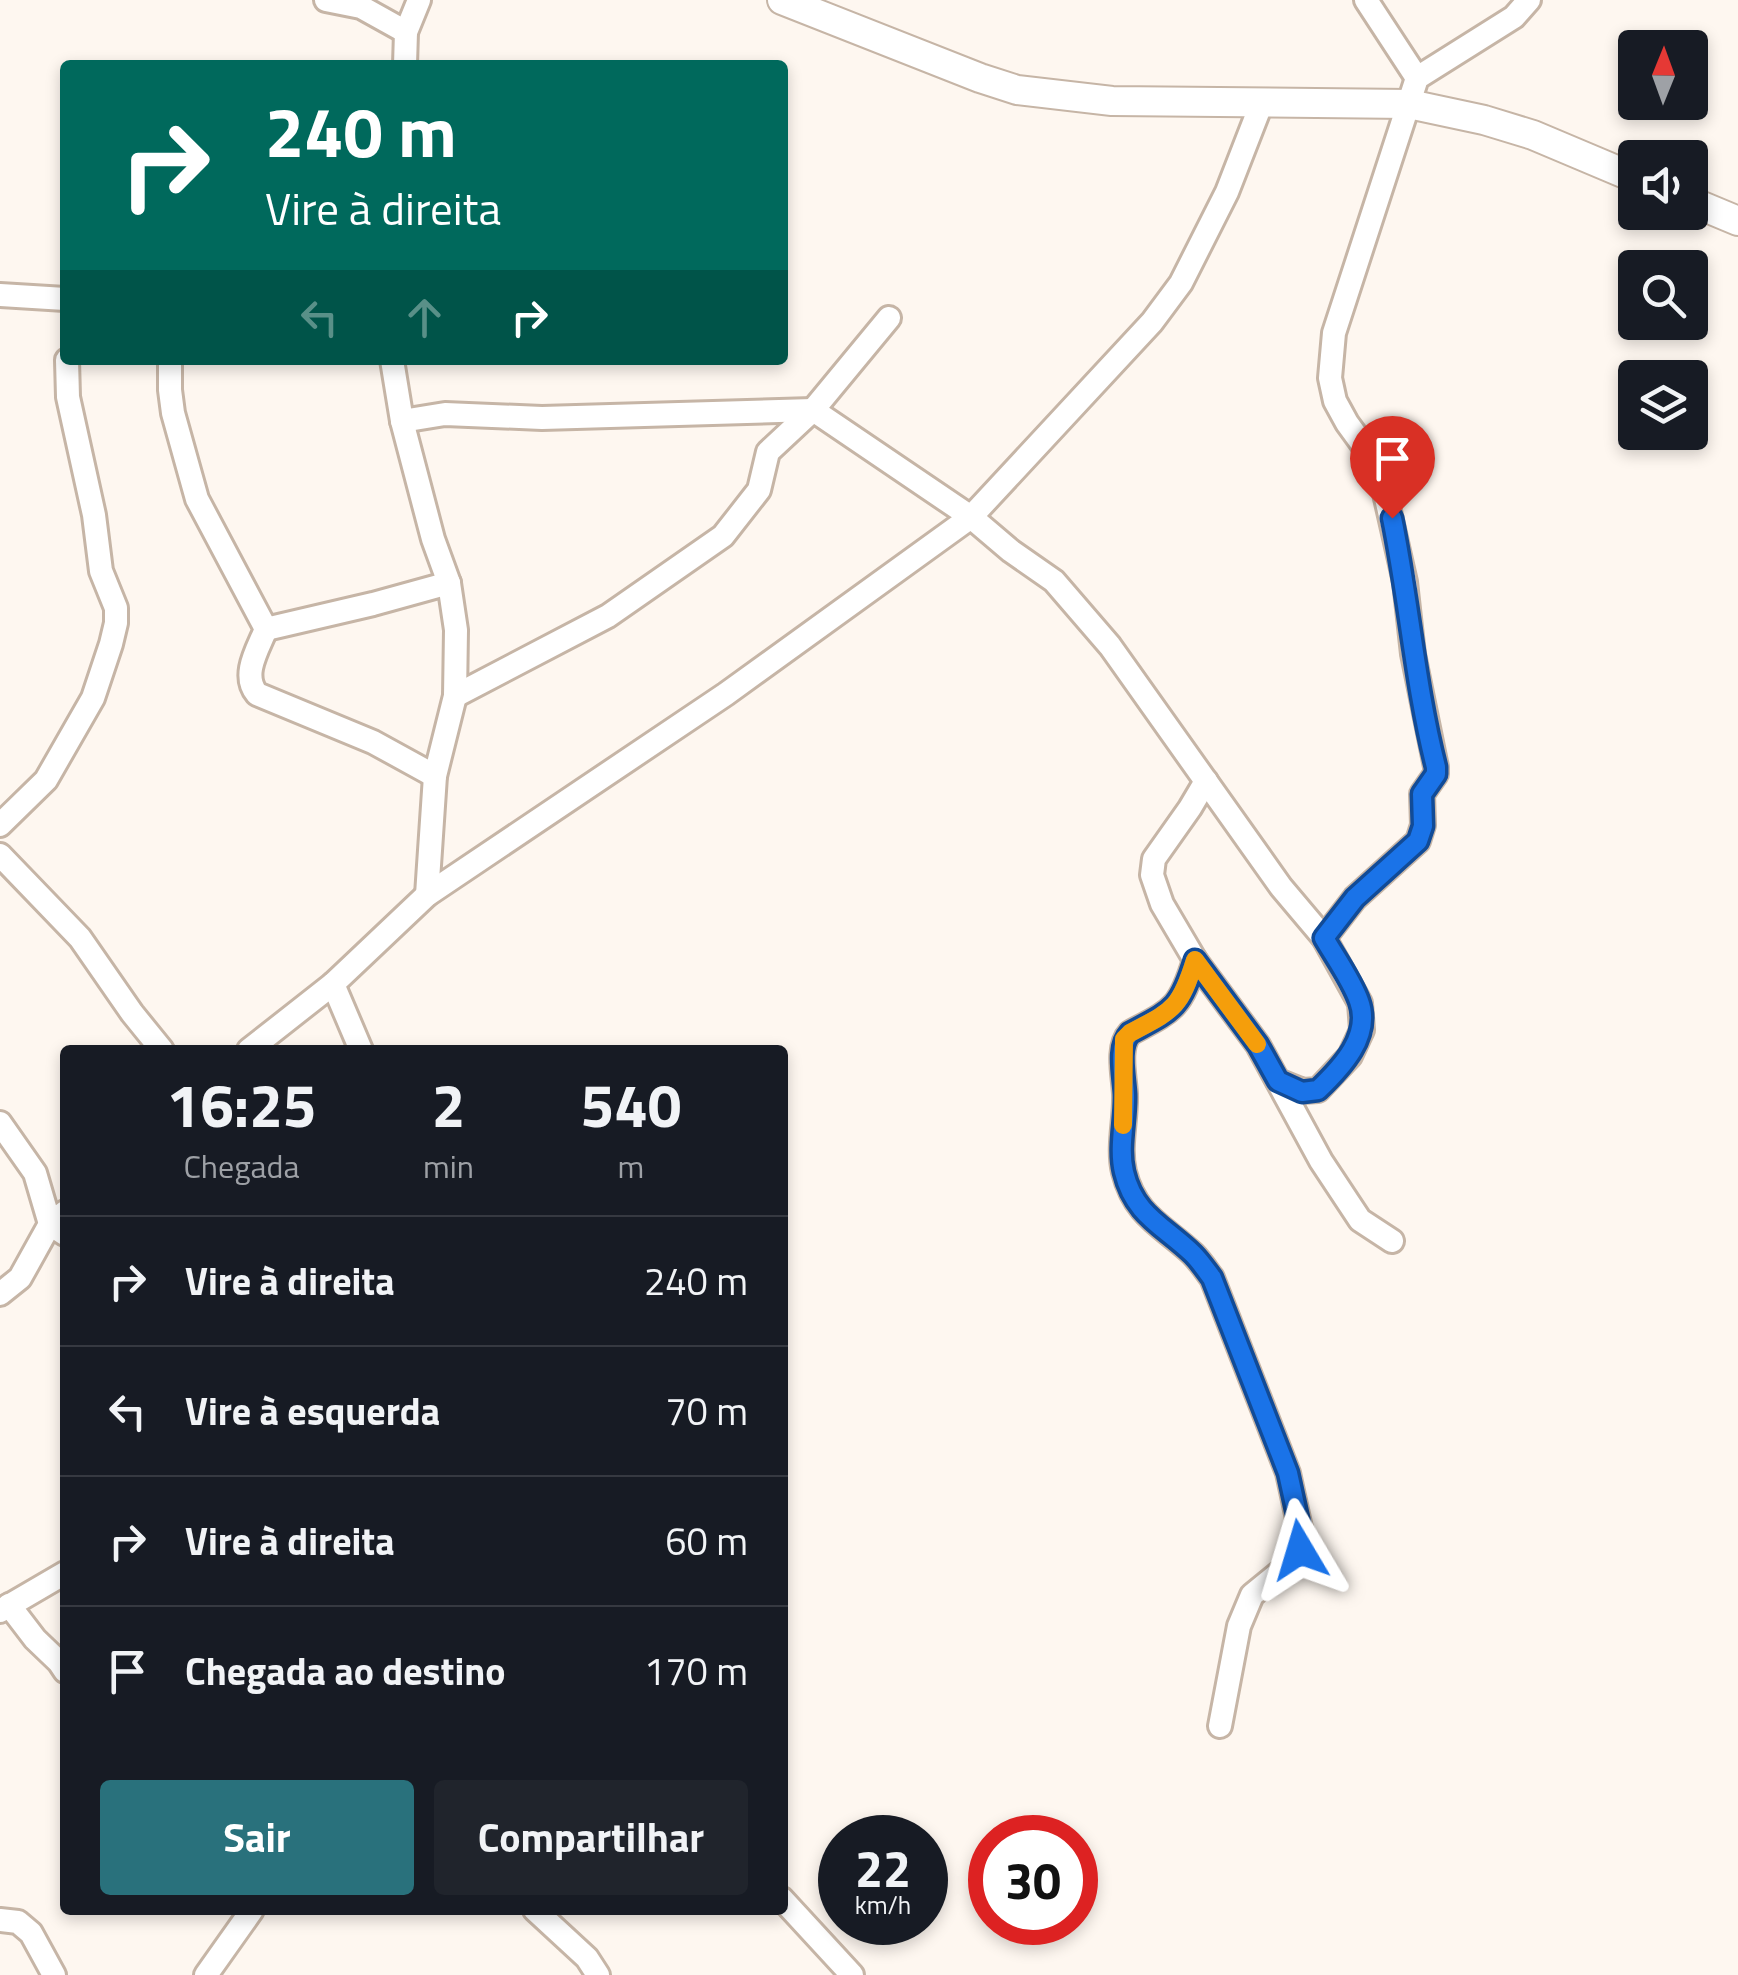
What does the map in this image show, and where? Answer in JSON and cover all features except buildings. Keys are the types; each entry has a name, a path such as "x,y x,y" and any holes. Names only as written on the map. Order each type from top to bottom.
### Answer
{"street":[{"path":"326,0 360,7 406,32"},
{"path":"405,60 406,32 419,0"},
{"path":"782,0 1018,90 1112,101 1262,102 1413,91 1618,171"},
{"path":"1366,0 1413,91"},
{"path":"1324,938 1355,898 1418,841 1423,826 1422,794 1436,774 1413,654 1405,582 1380,466 1335,401 1330,378 1334,334 1413,91 1514,16 1529,0"},
{"path":"255,1045 333,984 427,895 726,694 971,516 1152,322 1182,283 1227,192 1262,102"},
{"path":"1708,208 1738,221"},
{"path":"0,295 60,300"},
{"path":"455,696 608,616 723,536 758,490 768,452 812,410 889,318"},
{"path":"0,826 46,780 94,698 116,623 116,608 101,571 94,514 68,397 67,365"},
{"path":"170,365 172,412 197,499 266,628 250,670 252,690 373,742 435,776"},
{"path":"393,365 402,420 448,583 456,630 455,696 435,776 427,895"},
{"path":"402,420 445,414 542,418 812,410 971,516 1054,581 1110,646 1281,887 1324,938 1360,1003 1362,1030 1350,1056 1318,1090 1302,1092 1278,1081"},
{"path":"266,628 448,583"},
{"path":"1206,781 1154,859 1152,875 1162,904 1195,960 1258,1045 1322,1161 1360,1220 1392,1241"},
{"path":"0,855 80,938 158,1045"},
{"path":"1195,960 1175,1006 1124,1039 1124,1172 1136,1205 1195,1256 1212,1278 1288,1473 1302,1537 1300,1550 1289,1565 1252,1595 1238,1626 1220,1726"},
{"path":"333,984 359,1045"},
{"path":"0,1123 35,1173 60,1223 20,1278 0,1294"},
{"path":"60,1576 5,1608 60,1664"},
{"path":"788,1906 852,1975"},
{"path":"206,1975 248,1915"},
{"path":"540,1915 587,1958 598,1975"},
{"path":"0,1920 18,1922 31,1932 54,1975"}],"slow traffic":[{"path":"1123,1125 1124,1039 1175,1006 1195,960 1257,1044"}],"route":[{"path":"1300,1550 1302,1537 1288,1473 1212,1278 1195,1256 1136,1205 1124,1172 1122,1050 1130,1033 1175,1006 1195,960 1258,1045 1278,1081 1302,1092 1318,1090 1350,1056 1362,1030 1360,1003 1324,938 1355,898 1418,841 1423,826 1422,794 1436,774 1392,518"}]}
